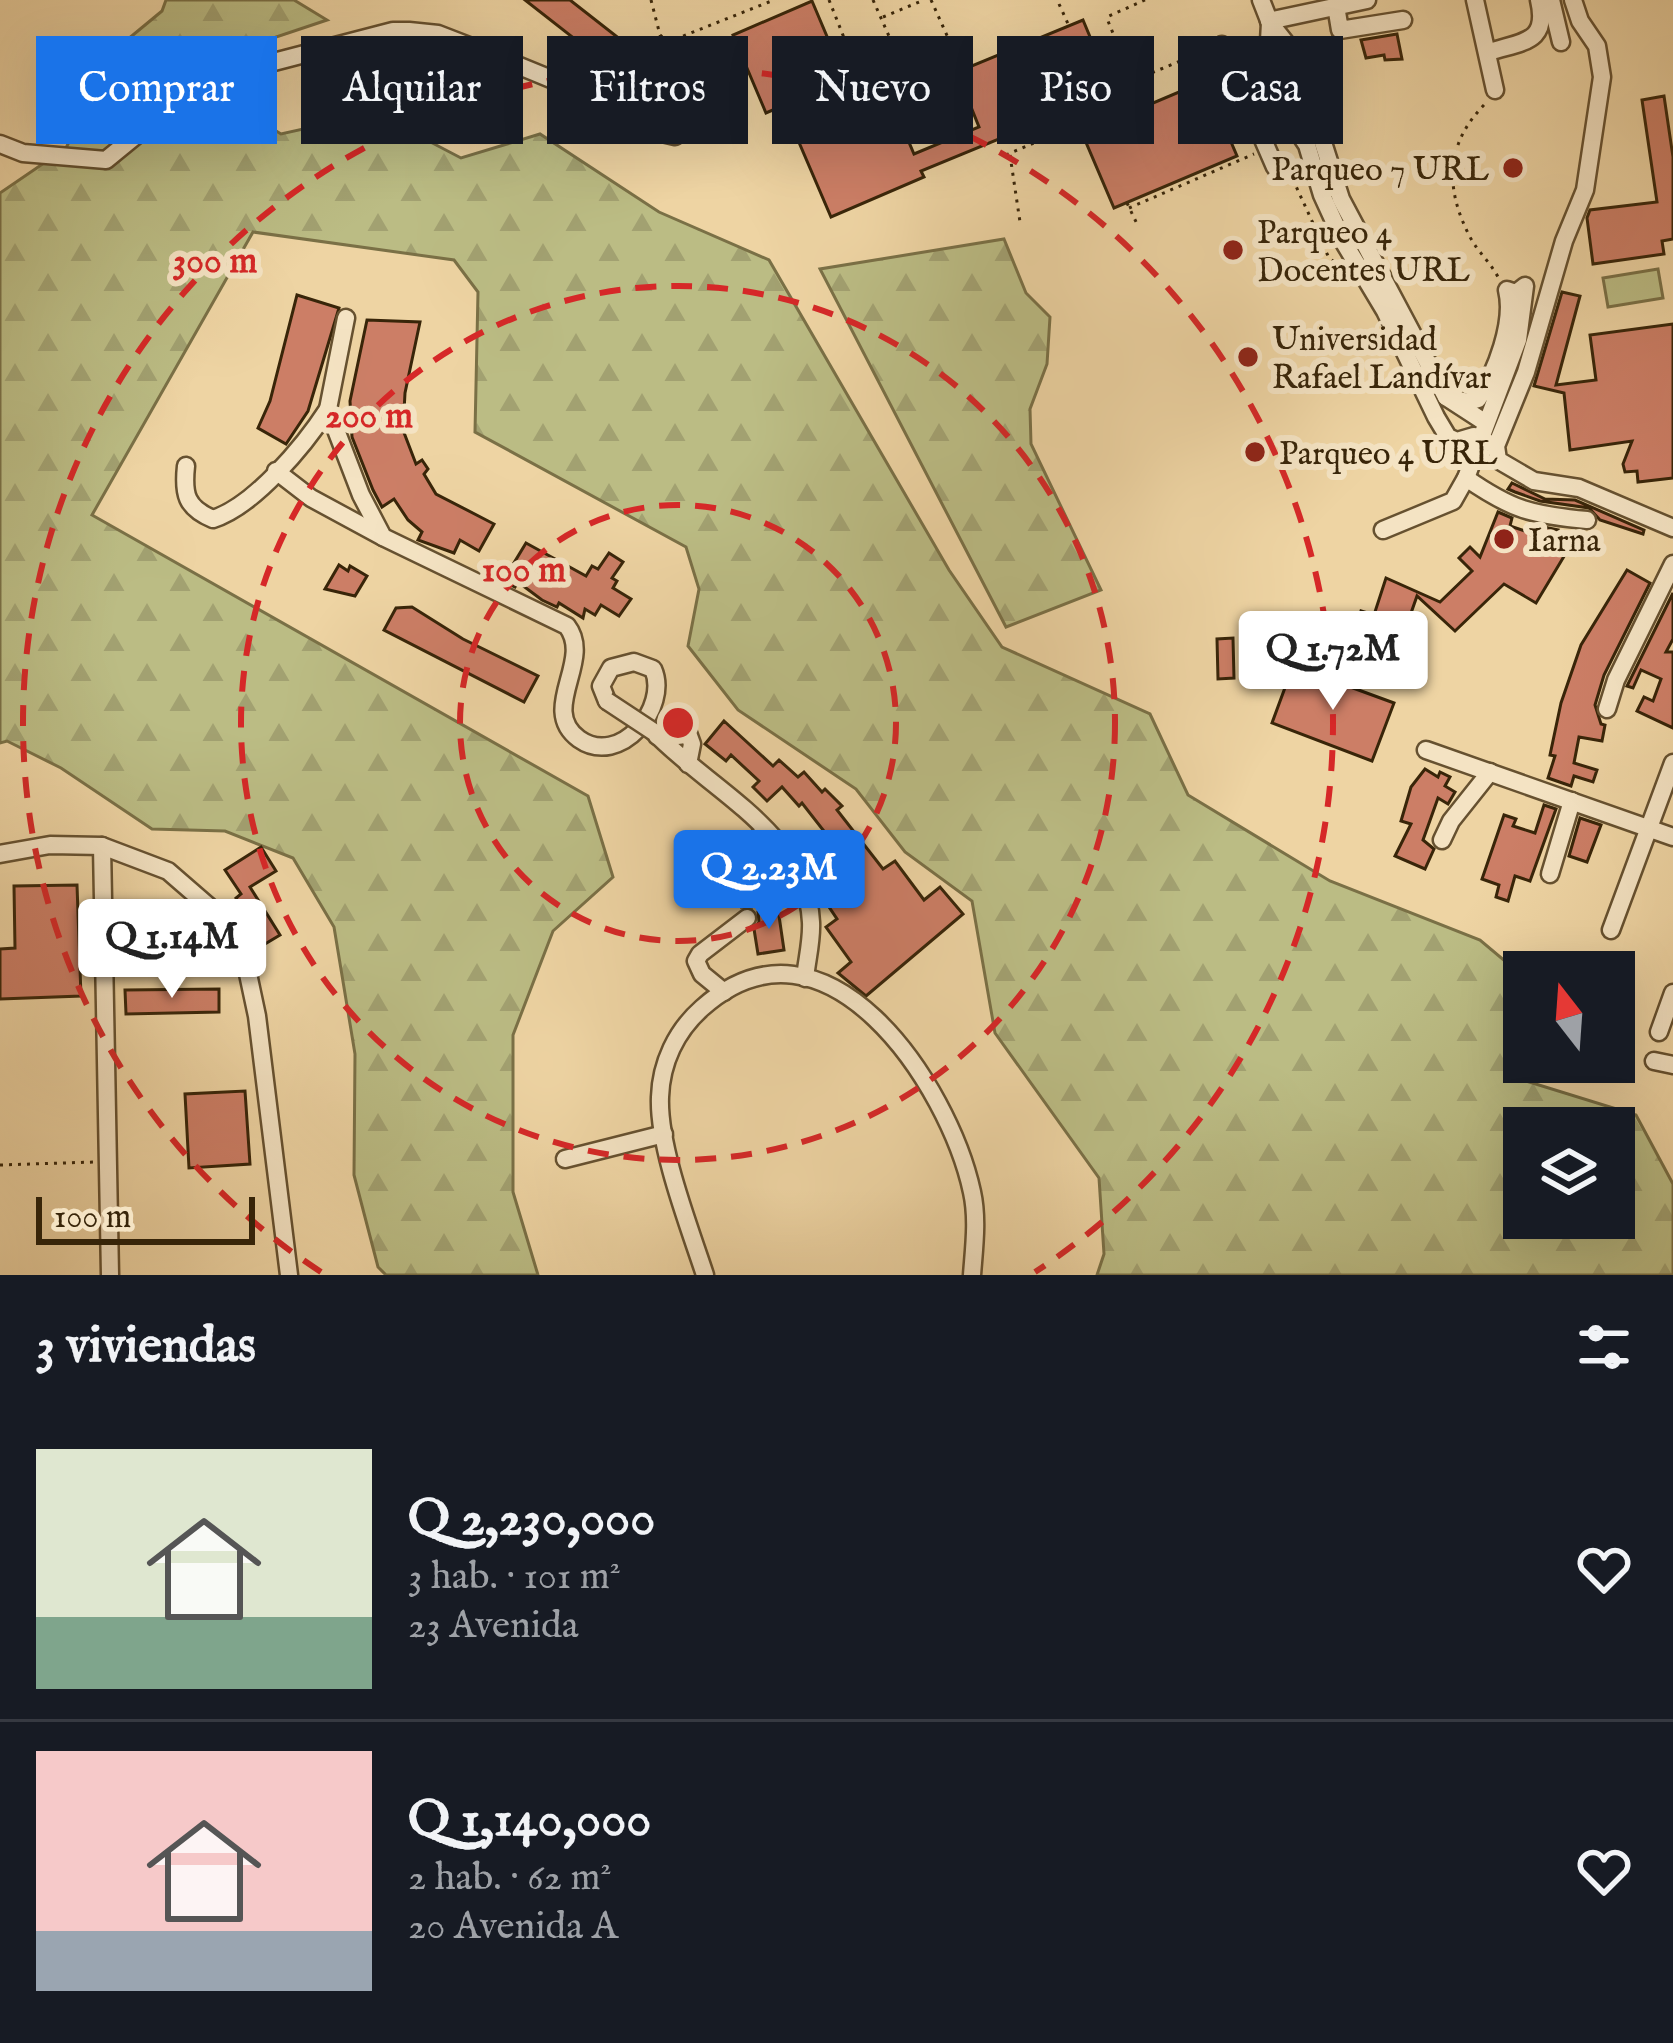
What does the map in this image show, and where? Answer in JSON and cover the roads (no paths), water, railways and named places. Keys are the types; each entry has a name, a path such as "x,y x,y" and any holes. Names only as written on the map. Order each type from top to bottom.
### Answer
{"street":[{"path":"1261,0 1280,36"},
{"path":"1269,22 1366,0"},
{"path":"1475,0 1489,52 1492,95"},
{"path":"1489,52 1540,30 1544,20 1539,0"},
{"path":"1551,0 1561,42"},
{"path":"1573,0 1597,46 1602,77 1585,190 1564,241 1526,372 1496,446 1498,460 1534,481 1579,488 1673,528"},
{"path":"1336,6 1340,30 1403,20"},
{"path":"1268,36 1269,22"},
{"path":"0,144 22,153 106,160 139,133 174,93 212,99 266,64 393,31 438,34 547,77"},
{"path":"1266,144 1275,167"},
{"path":"1306,144 1331,218 1391,308"},
{"path":"1322,144 1329,172 1448,437 1456,440 1478,426"},
{"path":"1446,397 1468,402 1478,399 1486,387 1510,313 1511,286 1524,317 1517,340 1478,426 1455,460"},
{"path":"186,466 189,505 213,520 230,514 276,471 328,409 346,318"},
{"path":"1407,339 1446,397 1478,426"},
{"path":"328,409 361,495 383,537"},
{"path":"1383,530 1453,501 1466,478 1478,426"},
{"path":"276,471 311,498 383,537 567,626 576,653 562,702 572,733 585,743 602,748 631,737 657,696 652,669 634,662 611,668 601,686 607,701 655,734 788,851 805,886 811,924 805,978"},
{"path":"1466,478 1499,501 1532,515 1587,520"},
{"path":"1607,709 1616,680 1673,564"},
{"path":"1426,750 1673,837"},
{"path":"1611,930 1673,763"},
{"path":"1442,840 1451,821 1490,772"},
{"path":"1550,874 1572,801"},
{"path":"717,875 766,831"},
{"path":"0,854 50,844 102,846 168,872 220,917 244,955 257,1016 289,1275"},
{"path":"102,846 110,1275"},
{"path":"724,992 702,974 696,961 747,918"},
{"path":"705,1275 664,1134 662,1073 692,1018 724,992 764,978 805,978 847,994 882,1021 939,1106 972,1193 972,1275"},
{"path":"1659,1032 1673,993"},
{"path":"1654,1060 1673,1065"},
{"path":"565,1159 664,1134"}],"place":[{"name":"Parqueo 7 URL","path":"1513,168"},
{"name":"Parqueo 4 Docentes URL","path":"1233,250"},
{"name":"Universidad Rafael Landívar","path":"1248,357"},
{"name":"Parqueo 4 URL","path":"1255,452"},
{"name":"Iarna","path":"1504,539"}]}
